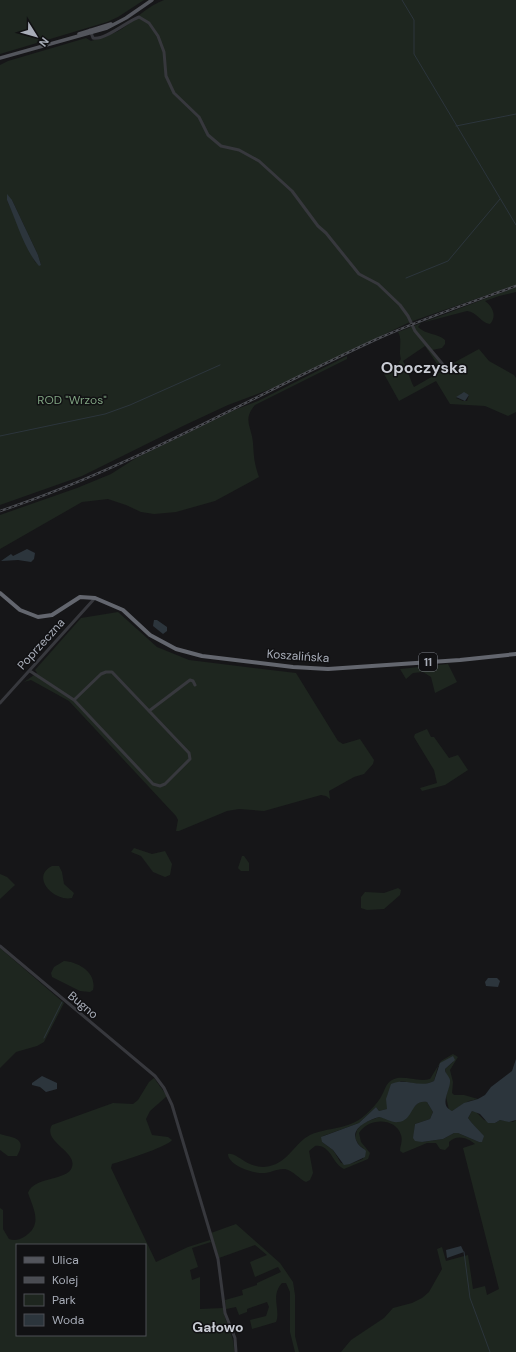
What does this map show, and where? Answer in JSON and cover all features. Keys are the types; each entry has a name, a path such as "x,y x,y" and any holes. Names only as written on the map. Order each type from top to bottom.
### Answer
{"highway":[{"name":"11","path":"0,593 20,610 38,617 52,615 80,597 95,598"},
{"name":"Koszalińska","path":"95,598 123,610 141,628 159,641 176,649 202,656 319,669 460,660 516,654"}],"main road":[{"path":"0,58 91,32 121,21 152,0"}],"street":[{"path":"91,32 93,38 97,38 119,29 140,17 149,23 164,52 166,76 174,93 199,117 208,135 221,146 239,150 258,160 292,191 318,226 326,233 360,274 378,284 400,305 408,316 415,331 445,367"},
{"name":"Poprzeczna","path":"0,703 95,598"},
{"path":"30,671 74,700 150,782 158,786 165,784 191,757 189,753 116,675 108,671 101,674 74,700"},
{"path":"149,710 190,680 193,681 195,685"},
{"name":"Bugno","path":"0,946 155,1076 164,1088 172,1105 218,1259 225,1313 235,1338 236,1352"}],"green space":[{"path":"0,0 144,0 118,17 107,22 0,54"},
{"name":"ROD \"Wrzos\"","path":"164,0 516,0 516,285 410,322 273,388 228,405 185,425 82,476 0,505 0,65 8,61 86,38 91,41 109,35 122,29 148,8","holes":["7,200 12,200 38,255 41,265 35,262"]},
{"path":"516,287 516,292 485,301 492,309 494,315 490,324 484,322 474,313 467,311 423,323"},
{"path":"421,323 418,327 421,330 439,336 445,340 445,344 442,348 432,350 446,367 479,349 489,361 514,375 516,378 516,412 508,416 485,406 450,404 436,381 399,401 384,374 398,364 401,359 400,338 398,332","holes":["425,346 442,371 414,387 403,361","462,393 469,395 467,401 456,398"]},
{"path":"347,356 347,359 255,405 251,410 248,419 255,464 259,477 215,501 176,512 154,514 141,512 108,499 82,502 0,549 0,515 77,488 111,474 136,458 232,411 258,401"},
{"path":"118,612 157,647 189,660 296,673 338,741 343,744 360,739 374,760 373,764 364,774 354,777 329,791 330,799 321,795 264,811 239,809 227,811 176,831 178,820 176,816 69,701 31,680 24,682 37,673 35,670 81,618"},
{"path":"448,664 457,682 435,693 431,677 423,672 413,673 406,679 400,669"},
{"path":"427,729 431,737 434,737 449,758 458,755 468,770 445,785 422,791 420,788 437,783 434,770 414,737 415,734"},
{"path":"134,848 152,854 165,851 172,864 170,875 165,877 153,872 141,856 131,852"},
{"path":"242,856 244,856 249,863 249,871 241,871 238,868"},
{"path":"52,866 59,866 62,872 64,884 74,893 72,898 58,896 47,888 43,876"},
{"path":"0,874 7,877 15,885 0,899"},
{"path":"398,888 401,890 400,895 384,909 367,910 361,908 361,897 365,892 384,893"},
{"path":"0,948 64,1003 44,1042 37,1046 16,1052 0,1068"},
{"path":"64,961 81,966 90,974 94,984 93,990 90,992 80,991 52,977 51,973 54,967"},
{"path":"453,1054 458,1057 450,1070 453,1082 452,1093 454,1095 464,1095 478,1099 469,1101 452,1111 449,1110 446,1097 449,1086 445,1069 453,1062 438,1066 434,1081 423,1085 401,1081 388,1093 388,1109 379,1111 376,1107 359,1123 323,1136 322,1142 333,1150 341,1163 350,1164 363,1159 364,1149 359,1145 355,1138 357,1130 363,1123 379,1117 388,1119 413,1108 420,1101 427,1102 433,1112 430,1119 415,1124 414,1138 422,1142 443,1139 454,1133 458,1133 479,1142 483,1140 482,1134 468,1118 472,1111 476,1112 484,1120 495,1123 500,1120 513,1122 516,1120 516,1352 341,1352 351,1340 384,1318 393,1308 412,1303 422,1298 429,1292 442,1269 437,1249 442,1247 446,1261 468,1255 473,1289 485,1286 487,1295 499,1289 463,1148 475,1144 466,1139 455,1138 449,1142 449,1146 445,1150 440,1149 436,1143 427,1143 403,1153 400,1151 402,1137 398,1129 394,1125 388,1123 375,1122 363,1128 359,1133 361,1142 370,1153 368,1159 344,1169 325,1148 315,1146 309,1151 313,1173 310,1180 306,1182 291,1171 285,1169 279,1169 267,1173 257,1173 241,1168 232,1162 228,1154 232,1154 252,1165 259,1167 267,1167 276,1164 286,1158 305,1138 310,1135 358,1121 376,1104 390,1081 396,1078 420,1080 430,1079 441,1061"},
{"path":"154,1078 167,1096 150,1111 146,1119 152,1135 168,1137 172,1140 153,1150 112,1164 111,1168 156,1262 188,1247 210,1240 211,1242 192,1248 198,1267 190,1270 192,1280 200,1277 200,1309 223,1308 233,1340 234,1352 0,1352 0,1208 3,1210 3,1229 9,1239 13,1240 24,1237 30,1232 35,1222 34,1211 28,1193 31,1188 44,1181 64,1175 72,1167 70,1156 55,1142 52,1136 50,1131 52,1125 113,1103 133,1104 138,1100 149,1082"},
{"path":"0,1134 17,1139 20,1142 20,1150 17,1156 8,1156 0,1150"},
{"path":"236,1224 280,1263 293,1282 295,1295 295,1336 299,1352 295,1352 290,1332 290,1292 286,1283 282,1283 277,1293 276,1322 252,1329 250,1320 266,1316 269,1307 267,1302 247,1309 247,1312 239,1315 236,1307 226,1309 225,1300 243,1295 242,1290 257,1285 257,1283 281,1272 278,1267 255,1277 250,1262 267,1255 255,1245 219,1258 211,1233"}],"water":[{"path":"7,194 12,200 38,255 41,265 39,266 29,252 21,235 7,200"},
{"path":"464,392 469,395 465,401 456,397"},
{"path":"27,549 35,553 34,559 31,562 18,560 1,561 11,554 13,556"},
{"path":"154,620 157,620 167,627 167,631 163,634 153,626"},
{"path":"488,978 497,978 500,981 498,987 486,986 485,982"},
{"path":"453,1056 455,1060 445,1069 450,1080 450,1084 445,1101 448,1108 452,1111 464,1103 478,1099 485,1095 491,1087 512,1071 516,1059 516,1120 509,1122 500,1120 495,1123 488,1123 480,1114 472,1111 468,1118 484,1136 482,1142 458,1133 454,1133 443,1139 422,1142 415,1141 413,1138 415,1124 430,1119 433,1112 427,1102 422,1102 415,1107 403,1121 393,1122 379,1117 361,1125 355,1137 358,1144 366,1151 365,1157 350,1164 344,1165 333,1150 322,1142 321,1137 359,1123 376,1107 379,1111 387,1109 386,1099 391,1084 402,1082 423,1084 434,1081 440,1063"},
{"path":"42,1076 57,1083 57,1089 46,1092 40,1087 32,1085 32,1083"},
{"path":"461,1246 464,1252 447,1258 446,1250"}],"waterway":[{"path":"402,0 414,20 414,54 516,225"},
{"path":"456,126 516,114"},
{"path":"406,278 448,261 500,199"},
{"path":"0,436 105,414 130,405 220,365"},
{"path":"44,1038 62,1002"},
{"path":"464,1252 470,1298 490,1352"}],"railway":[{"path":"0,511 49,494 144,453 377,339 428,318 516,286"}],"district":[{"name":"Opoczyska","path":"424,367"},
{"name":"Gałowo","path":"218,1327"}]}
